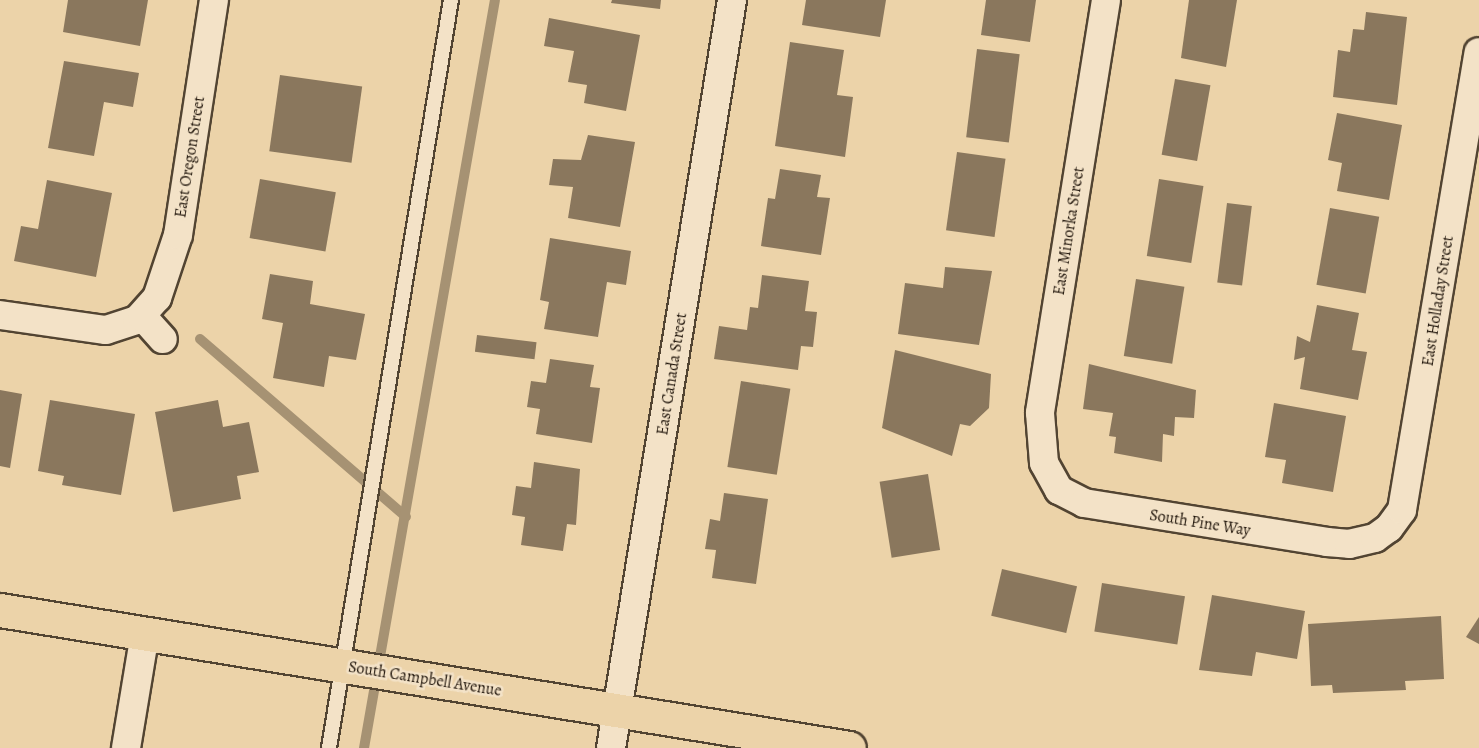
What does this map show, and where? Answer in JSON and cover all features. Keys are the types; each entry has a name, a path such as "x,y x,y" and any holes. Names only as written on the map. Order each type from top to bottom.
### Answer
{"main road":[{"name":"South Campbell Avenue","path":"0,610 350,666 814,745 849,748"}],"street":[{"name":"East Oregon Street","path":"145,312 166,278 178,235 214,0"},
{"name":"East Canada Street","path":"611,748 732,0"},
{"name":"East Minorka Street","path":"1044,463 1039,442 1040,414 1106,0"},
{"name":"East Holladay Street","path":"1375,538 1389,528 1402,510 1409,482 1479,52"},
{"path":"0,315 106,330 122,327 145,312 163,339"},
{"name":"South Pine Way","path":"1044,463 1059,490 1084,503 1327,542 1349,544 1375,538"},
{"path":"126,748 145,633"}],"lane":[{"path":"329,748 350,666 451,0"}],"building":[{"path":"68,0 148,0 140,46 63,32"},
{"path":"612,0 661,0 660,9 611,3"},
{"path":"806,0 886,0 880,37 802,25"},
{"path":"986,0 1036,0 1030,42 981,35"},
{"path":"1189,0 1237,0 1226,67 1181,58"},
{"path":"1366,12 1407,17 1397,105 1333,97 1338,50 1350,52 1353,29 1364,30"},
{"path":"549,18 640,35 626,111 584,103 587,85 568,82 574,51 544,46"},
{"path":"790,42 844,50 837,95 853,97 845,157 775,146"},
{"path":"977,49 1020,54 1009,143 966,137"},
{"path":"64,61 139,73 133,107 104,102 94,156 48,148"},
{"path":"280,75 362,87 351,163 269,151"},
{"path":"1175,79 1210,85 1197,161 1162,155"},
{"path":"1337,113 1402,125 1389,200 1337,191 1342,163 1328,160"},
{"path":"588,135 635,142 620,227 568,218 573,187 549,185 553,159 581,160"},
{"path":"957,152 1006,159 995,237 946,230"},
{"path":"780,169 821,175 817,197 830,198 821,255 761,246 768,198 775,199"},
{"path":"260,179 336,192 325,251 250,238"},
{"path":"1159,179 1203,186 1191,263 1147,256"},
{"path":"47,180 112,193 96,277 14,261 21,226 38,229"},
{"path":"1227,203 1252,206 1242,285 1217,282"},
{"path":"1330,208 1379,217 1366,293 1316,285"},
{"path":"550,238 631,251 626,285 607,282 598,337 544,329 549,302 540,300"},
{"path":"945,267 992,271 979,345 898,334 905,283 943,288"},
{"path":"270,274 313,281 310,304 365,314 356,360 329,356 324,387 273,378 283,323 262,319"},
{"path":"762,275 809,281 805,311 817,312 813,347 801,346 798,370 714,359 719,326 747,330 750,307 758,308"},
{"path":"1136,279 1184,287 1172,364 1124,356"},
{"path":"1317,305 1359,313 1352,350 1367,352 1358,400 1300,389 1305,357 1294,360 1297,336 1310,342"},
{"path":"477,335 537,342 534,359 475,352"},
{"path":"895,350 991,374 989,408 970,426 960,424 952,456 882,428"},
{"path":"550,359 594,365 590,387 600,388 592,443 536,434 540,409 527,407 531,381 546,383"},
{"path":"1089,364 1196,390 1194,418 1175,417 1174,436 1163,434 1162,462 1114,453 1116,437 1109,436 1113,413 1083,409"},
{"path":"741,381 790,389 777,475 727,467"},
{"path":"0,390 22,394 10,468 0,466"},
{"path":"50,400 135,414 121,495 62,485 64,476 38,471"},
{"path":"218,400 223,427 249,422 259,472 237,476 241,499 173,512 155,412"},
{"path":"1274,403 1346,416 1333,492 1282,483 1286,460 1265,457"},
{"path":"534,462 580,469 576,525 567,524 563,551 521,545 525,517 512,515 516,486 531,488"},
{"path":"928,474 940,550 892,558 880,482"},
{"path":"724,493 768,499 756,584 712,578 716,550 705,549 710,519 720,521"},
{"path":"1002,569 1077,586 1066,633 991,616"},
{"path":"1102,583 1185,596 1177,645 1094,631"},
{"path":"1212,595 1305,611 1297,659 1256,652 1252,676 1199,670"},
{"path":"1441,616 1444,679 1405,681 1406,690 1333,693 1332,685 1311,686 1308,624"},
{"path":"1479,617 1479,644 1466,637"}],"waterway":[{"path":"364,748 495,0"},
{"path":"200,339 406,517"}]}
